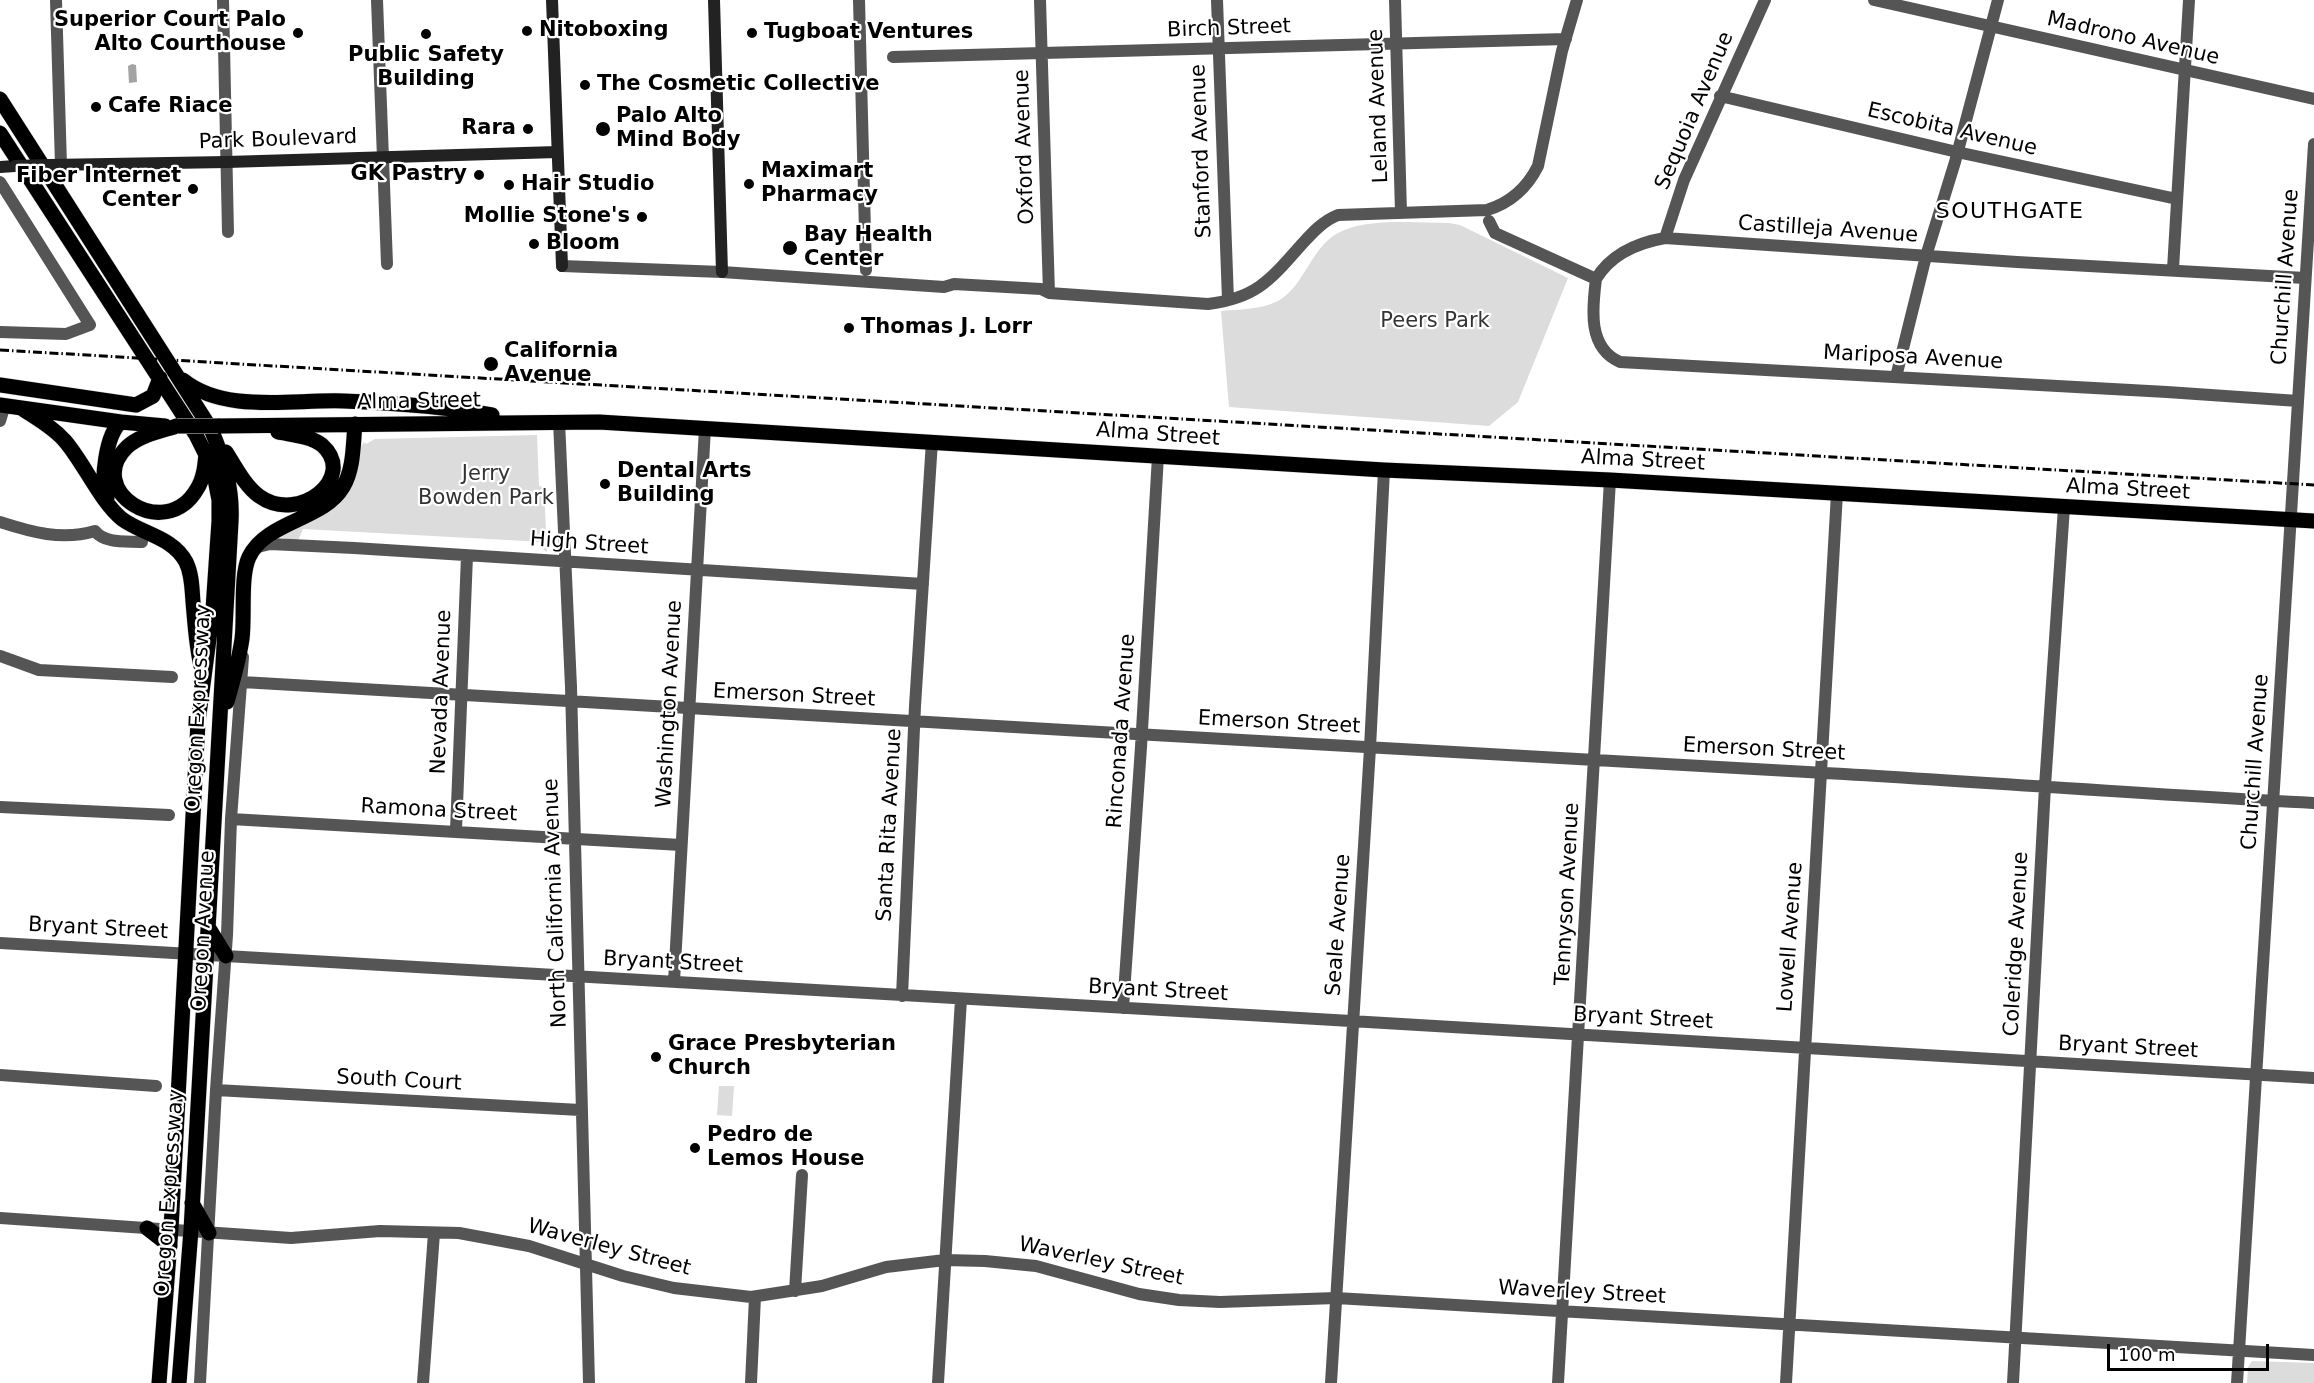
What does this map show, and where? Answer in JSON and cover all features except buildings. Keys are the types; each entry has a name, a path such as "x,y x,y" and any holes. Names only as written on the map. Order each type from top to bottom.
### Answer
{"main road":[{"name":"Oregon Expressway","path":"0,92 3,104 165,373 206,453 216,481 219,500 213,609 198,722 170,1246 159,1383"},
{"name":"Oregon Expressway","path":"0,133 165,373 214,427 225,463 231,499 192,1203 179,1383"},
{"path":"0,385 136,405 153,396 165,373 197,390 223,399 345,401 443,407 524,422"},
{"name":"Alma Street","path":"3,405 121,422 177,426 251,427 559,421 932,441 1384,470 1610,480 2314,521"},
{"path":"21,408 65,441 111,506 129,523 174,547 186,561 191,577 197,649 203,675"},
{"path":"111,506 104,490 104,472 108,446 114,429 121,422"},
{"path":"254,548 268,537 323,506 339,493 349,471 355,424"},
{"path":"177,426 140,439 126,448 121,455 115,471 116,479 121,495 127,501 150,513 159,513 178,507 197,488 204,471 206,453"},
{"path":"214,427 252,490 266,500 296,505 321,492 327,485 332,469 331,460 324,447 310,439 251,427"},
{"name":"Oregon Avenue","path":"242,638 247,563 254,548"},
{"path":"219,730 242,638"},
{"path":"208,927 226,956"},
{"path":"192,1203 209,1233"},
{"path":"147,1228 170,1246"}],"street":[{"path":"56,0 56,165"},
{"path":"224,0 228,232"},
{"path":"377,0 387,264"},
{"path":"552,0 562,266 722,272 949,289 954,284 1041,289 1049,293 1208,304 1245,295 1268,281 1326,220 1343,214 1487,210 1504,203 1524,187 1538,166 1577,0"},
{"path":"714,0 722,272"},
{"path":"859,0 867,270"},
{"name":"Oxford Avenue","path":"1040,0 1049,293"},
{"name":"Stanford Avenue","path":"1217,0 1228,300"},
{"name":"Leland Avenue","path":"1395,0 1401,212"},
{"name":"Sequoia Avenue","path":"1665,238 1684,180 1765,0"},
{"name":"Madrono Avenue","path":"1874,0 2314,99"},
{"path":"1896,377 1926,256 1998,0"},
{"path":"2173,269 2189,0"},
{"name":"Birch Street","path":"892,57 1566,39"},
{"name":"Escobita Avenue","path":"1720,96 1957,152 2177,199"},
{"name":"Churchill Avenue","path":"2237,1383 2314,144"},
{"name":"Park Boulevard","path":"0,167 557,152"},
{"path":"0,182 90,325 66,334 0,332"},
{"path":"1489,221 1495,232 1596,279"},
{"name":"Castilleja Avenue","path":"1596,279 1603,268 1617,255 1635,245 1665,238 2305,278"},
{"name":"Mariposa Avenue","path":"1596,279 1594,330 1597,341 1610,358 1620,362 2298,401"},
{"path":"0,421 3,405"},
{"name":"North California Avenue","path":"559,421 571,701 589,1383"},
{"name":"Washington Avenue","path":"674,982 705,428"},
{"name":"Santa Rita Avenue","path":"902,996 914,722 932,441"},
{"name":"Rinconada Avenue","path":"1123,1008 1158,456"},
{"name":"Seale Avenue","path":"1331,1383 1370,748 1384,470"},
{"name":"Tennyson Avenue","path":"1558,1383 1610,480"},
{"name":"Lowell Avenue","path":"1786,1383 1837,493"},
{"name":"Coleridge Avenue","path":"2013,1383 2045,786 2064,507"},
{"path":"0,522 46,535 70,536 94,531 107,540 142,542"},
{"name":"High Street","path":"254,548 264,544 354,548 923,584"},
{"name":"Nevada Avenue","path":"456,830 467,556"},
{"name":"Oregon Avenue","path":"200,1383 216,1090 226,956 231,819 242,682 242,638"},
{"path":"0,656 39,670 172,677"},
{"name":"Emerson Street","path":"242,682 462,694 688,710 1142,734 2314,803"},
{"path":"0,807 169,815"},
{"name":"Ramona Street","path":"231,819 681,844"},
{"name":"Bryant Street","path":"0,943 1579,1035 1804,1046 2314,1078"},
{"path":"938,1383 961,999"},
{"path":"0,1075 156,1086"},
{"name":"South Court","path":"216,1090 580,1110"},
{"path":"795,1291 802,1175"},
{"name":"Waverley Street","path":"0,1218 291,1238 380,1231 459,1233 529,1246 623,1276 674,1288 755,1297 795,1291 886,1267 945,1260 985,1261 1036,1266 1139,1294 1179,1300 1220,1302 1336,1298 2314,1354"},
{"path":"423,1383 434,1233"},
{"path":"751,1383 755,1297"}],"green space":[{"name":"Peers Park","path":"1391,222 1460,225 1568,278 1518,402 1489,426 1229,407 1221,311 1249,309 1276,302 1293,288 1327,241 1348,229 1361,225"},
{"name":"Jerry Bowden Park","path":"537,435 539,486 544,487 547,552 544,550 544,542 303,529 298,541 278,537 324,510 364,442 366,444 375,439"},
{"path":"719,1086 734,1086 732,1116 717,1115"},
{"path":"2252,1361 2314,1363 2314,1383 2247,1383 2248,1367"}],"shaded area":[{"path":"136,65 137,82 129,83 128,66"}],"railway":[{"path":"0,350 2314,485"}],"place":[{"name":"Nitoboxing","path":"527,31"},
{"name":"Superior Court Palo Alto Courthouse","path":"298,33"},
{"name":"Tugboat Ventures","path":"752,33"},
{"name":"Public Safety Building","path":"426,34"},
{"name":"The Cosmetic Collective","path":"585,85"},
{"name":"Cafe Riace","path":"96,107"},
{"name":"Rara","path":"528,129"},
{"name":"Palo Alto Mind Body","path":"603,129"},
{"name":"GK Pastry","path":"479,175"},
{"name":"Maximart Pharmacy","path":"749,184"},
{"name":"Hair Studio","path":"509,185"},
{"name":"Fiber Internet Center","path":"193,189"},
{"name":"Mollie Stone's","path":"642,217"},
{"name":"Bloom","path":"534,244"},
{"name":"Bay Health Center","path":"790,248"},
{"name":"Thomas J. Lorr","path":"849,328"},
{"name":"California Avenue","path":"491,364"},
{"name":"Dental Arts Building","path":"605,484"},
{"name":"Grace Presbyterian Church","path":"656,1057"},
{"name":"Pedro de Lemos House","path":"695,1148"}],"district":[{"name":"SOUTHGATE","path":"2010,212"}]}
